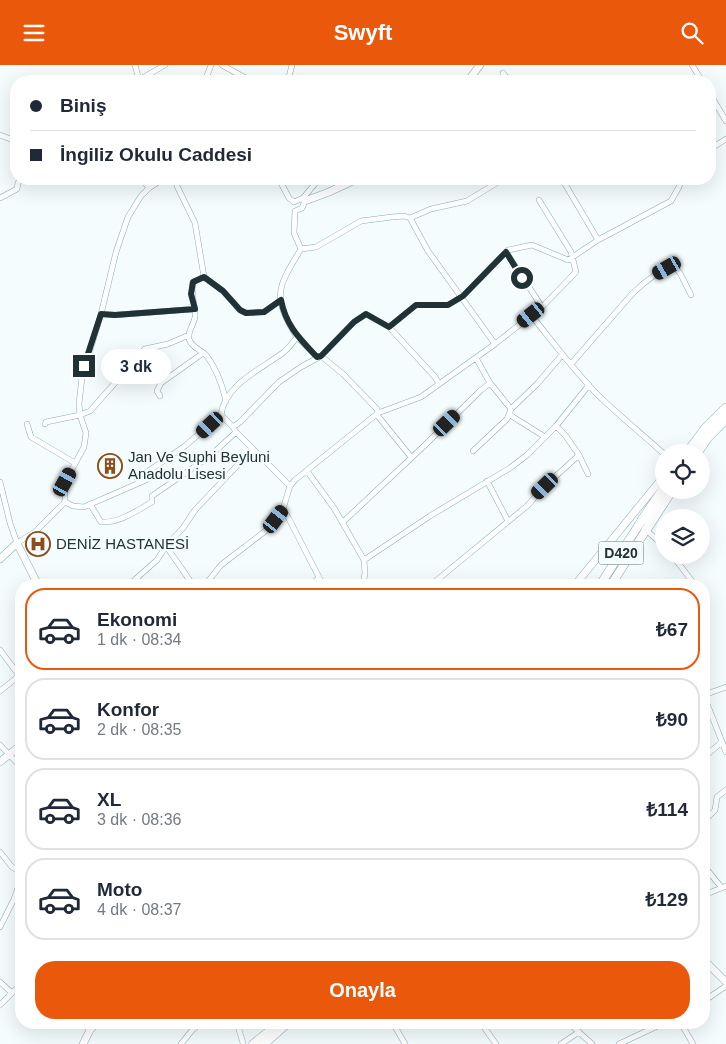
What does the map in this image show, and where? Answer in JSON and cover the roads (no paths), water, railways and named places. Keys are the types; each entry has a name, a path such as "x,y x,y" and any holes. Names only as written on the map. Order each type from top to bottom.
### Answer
{"highway":[{"path":"694,444 705,429 726,408"},
{"path":"703,444 726,419"},
{"name":"D420","path":"642,520 656,499"},
{"name":"D420","path":"646,530 666,499"}],"main road":[{"path":"304,199 329,192 344,185"},
{"path":"689,444 713,415 726,404"},
{"path":"580,579 655,487"},
{"name":"D420","path":"604,579 642,520"},
{"path":"615,579 646,530"},
{"path":"0,559 17,543 35,579"},
{"path":"0,762 15,750"},
{"path":"710,966 726,982"},
{"path":"253,1044 272,1029"},
{"path":"267,1042 281,1029"},
{"path":"83,1044 90,1030"}],"street":[{"path":"147,75 165,65"},
{"path":"222,65 239,75"},
{"path":"716,104 726,121"},
{"path":"0,198 17,189 18,185"},
{"path":"0,482 17,543 35,532 65,502 65,482 84,447 86,433 80,415 82,377 101,314 116,252 128,217 141,196 154,185"},
{"path":"177,185 195,223 204,277 223,291 240,310 246,313 264,312 281,300"},
{"path":"281,185 289,199 294,202 304,199"},
{"path":"302,249 294,233 296,211 302,208 304,199 314,185"},
{"path":"411,457 378,414 377,409 343,374 321,356 317,357 297,337 288,322 281,300 280,290 283,279 302,249 316,247 361,221 404,216 410,218 431,209 467,201 492,185"},
{"path":"566,185 598,240"},
{"path":"389,327 416,305 448,305 460,298 508,250 532,245 568,260 598,240 671,201 680,185"},
{"path":"210,579 221,565 268,529 283,509 290,486 295,480 378,414 421,397 495,344 542,307 576,272 572,257 539,200"},
{"path":"410,218 428,251 460,298 495,344"},
{"path":"506,252 542,307"},
{"path":"571,364 620,306 641,285 661,271 673,265 680,273 691,295"},
{"path":"204,277 193,282 191,294 195,309 189,341 203,353 220,379 226,401"},
{"path":"101,314 115,315 195,309"},
{"path":"90,504 101,522 111,522 127,516 152,501 152,496 210,456 279,382 321,356 354,322 366,314 389,327 435,377 439,385"},
{"path":"531,315 562,355 589,385 655,446"},
{"path":"45,424 46,422 90,411 144,349 168,344 189,335"},
{"path":"65,502 74,506 84,507 146,479 148,472 185,446 221,415 226,401 239,383 285,351 297,337"},
{"path":"160,396 157,391 161,383 203,353"},
{"path":"473,451 510,415 511,409 537,384 562,355"},
{"path":"476,358 490,383 511,409"},
{"path":"343,522 490,383"},
{"path":"364,560 430,515 510,468 527,455 556,426 589,385"},
{"path":"221,415 290,486"},
{"path":"510,415 545,437"},
{"path":"27,424 31,437 75,463"},
{"path":"556,426 575,447 588,474"},
{"path":"137,579 158,560 166,546 183,528 195,510 254,449"},
{"path":"438,579 527,506 536,495 579,455"},
{"path":"308,471 343,522 364,560 364,579"},
{"path":"487,481 508,521"},
{"path":"283,509 290,519 319,578"},
{"path":"646,530 655,538"},
{"path":"166,546 190,579"},
{"path":"679,564 690,579"},
{"path":"0,650 15,669"},
{"path":"0,691 15,680"},
{"path":"710,694 726,687"},
{"path":"710,711 726,752"},
{"path":"710,752 722,742"},
{"path":"0,745 15,761"},
{"path":"710,815 715,810 717,797 726,790"},
{"path":"0,852 15,869"},
{"path":"710,872 724,887 710,893"},
{"path":"0,927 15,896"},
{"path":"0,982 12,993"},
{"path":"710,997 726,986"},
{"path":"0,1005 15,990"},
{"path":"181,1044 194,1029"},
{"path":"239,1029 243,1043"},
{"path":"396,1029 405,1044"},
{"path":"485,1029 496,1044"},
{"path":"576,1029 592,1044"},
{"path":"619,1044 650,1029"},
{"path":"684,1029 693,1044"},
{"path":"561,1044 579,1032"}],"place":[{"name":"Jan Ve Suphi Beyluni Anadolu Lisesi","path":"110,466"},
{"name":"DENİZ HASTANESİ","path":"38,544"}]}
